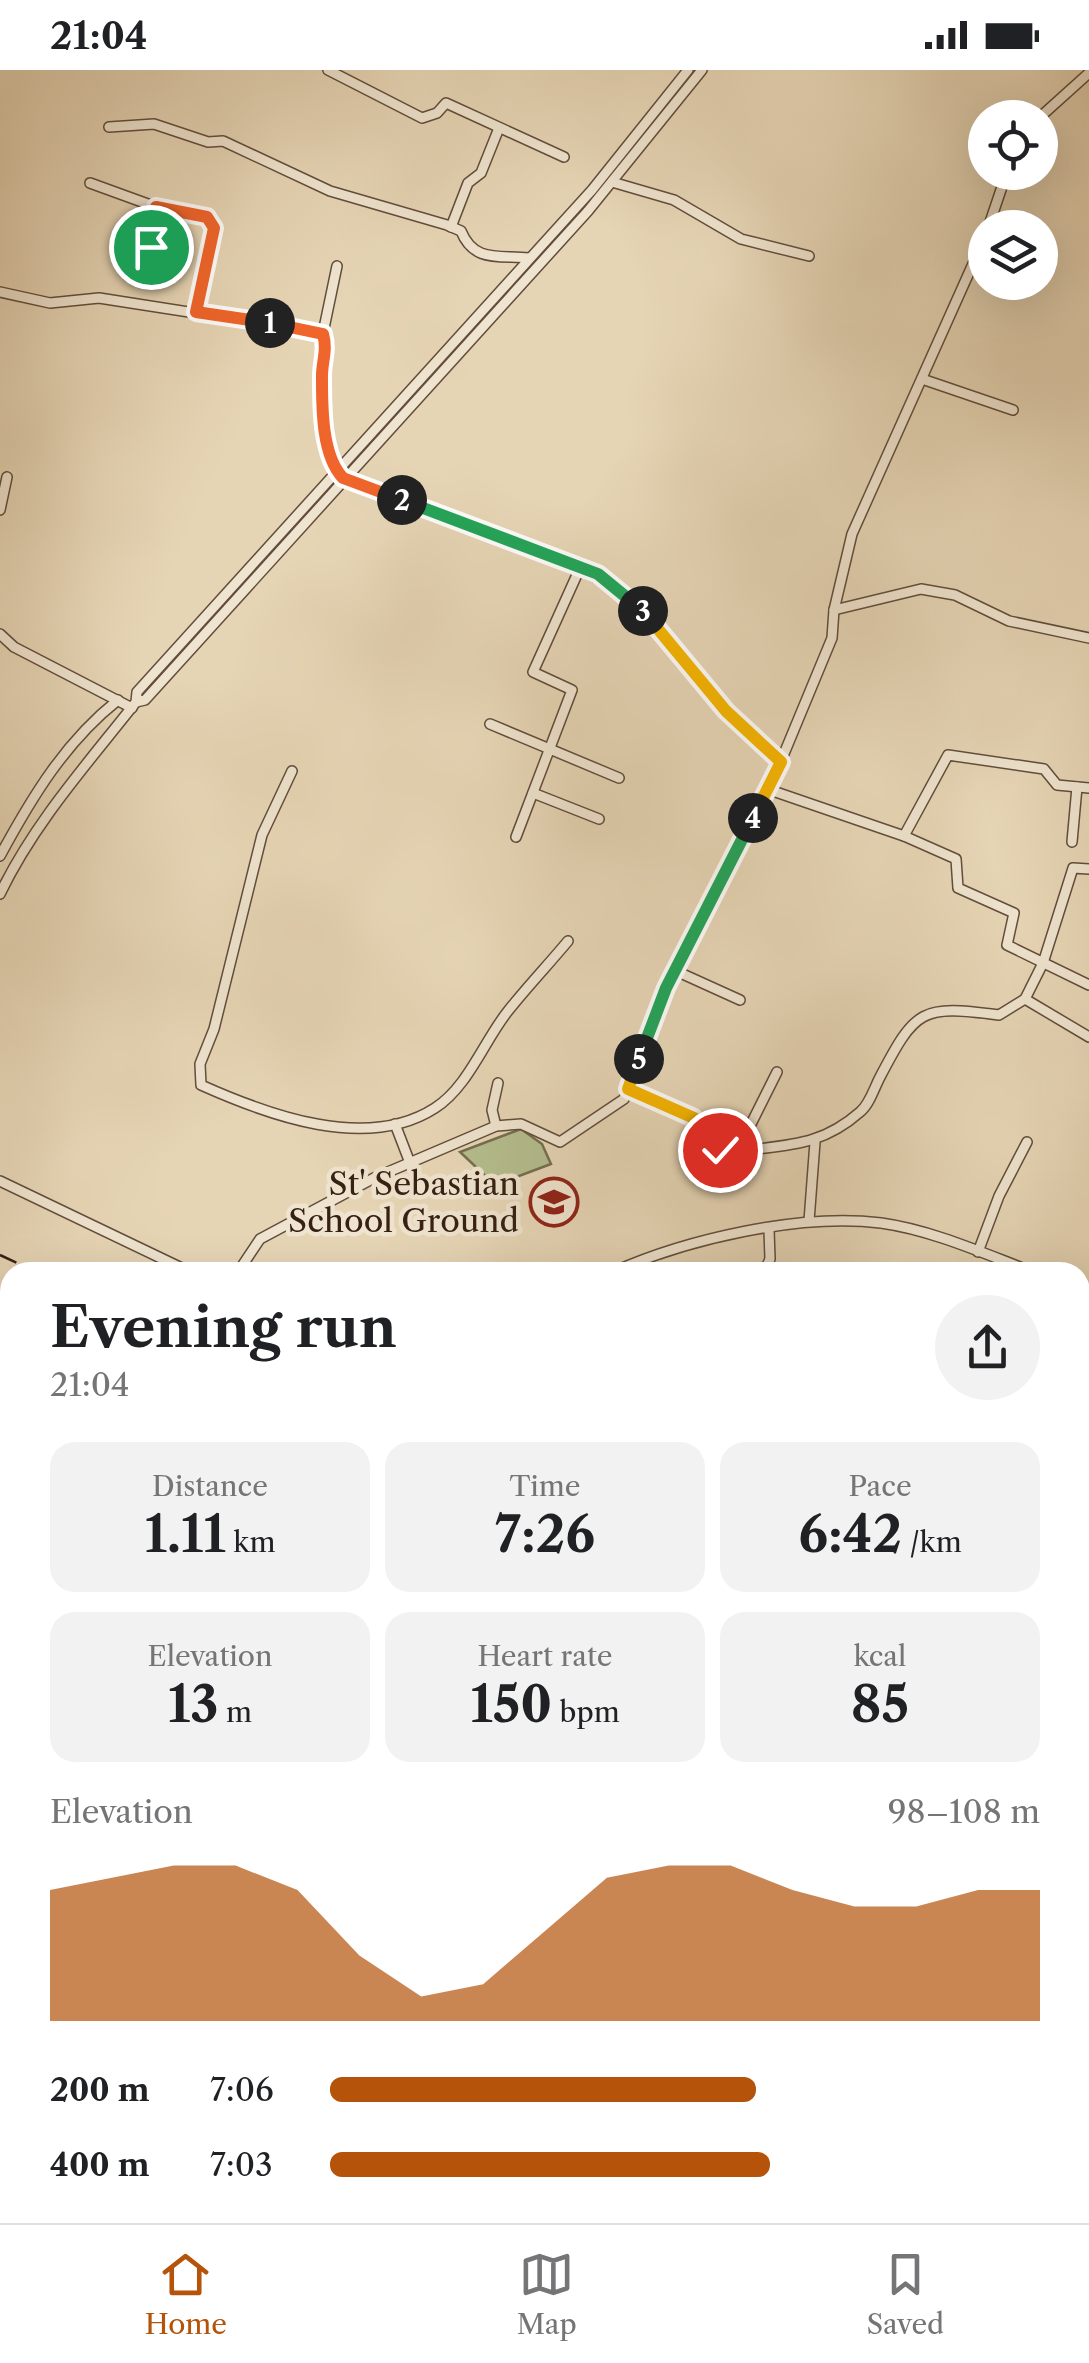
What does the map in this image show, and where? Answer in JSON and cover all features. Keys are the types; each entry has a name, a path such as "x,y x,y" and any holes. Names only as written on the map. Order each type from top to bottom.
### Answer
{"street":[{"path":"328,70 422,118 437,113 446,102 564,157"},
{"path":"340,475 530,258 606,183 688,70"},
{"path":"0,894 14,864 134,705 137,692 606,183 702,70"},
{"path":"1058,100 1084,76"},
{"path":"110,128 154,124 208,142 223,141 330,191 451,227 461,232 468,248 479,256 530,258"},
{"path":"451,227 468,183 481,174 499,128"},
{"path":"90,183 212,222 196,312"},
{"path":"606,183 674,200 741,239 809,256"},
{"path":"151,247 156,207"},
{"path":"336,266 323,334 327,347 321,376 326,440 340,475 613,584 640,608 726,711 781,762"},
{"path":"244,1262 260,1238 410,1163 496,1126 522,1124 560,1142 624,1099 676,971 781,762 832,638 834,610 852,534 968,276"},
{"path":"0,292 50,303 98,298 323,334"},
{"path":"922,379 1013,410"},
{"path":"0,510 7,477"},
{"path":"516,837 572,690 534,672 580,568"},
{"path":"834,610 921,589 955,595 1008,622 1089,638"},
{"path":"0,634 14,647 134,705"},
{"path":"0,856 68,748 118,700"},
{"path":"490,724 619,778"},
{"path":"904,836 948,755 1044,769 1054,784 1089,788"},
{"path":"292,771 262,834 197,1078 201,1085 339,1130 395,1124 434,1109 452,1093 507,1013 568,942"},
{"path":"1072,842 1077,787"},
{"path":"767,789 904,836 956,859 958,888 1014,912 1007,945 1089,985"},
{"path":"533,793 598,818"},
{"path":"628,1089 694,1118 720,1150 737,1152 815,1142 863,1110 901,1036 925,1013 946,1008 999,1016 1025,999 1043,963 1073,868 1089,869"},
{"path":"676,971 740,1000"},
{"path":"1025,999 1089,1037"},
{"path":"737,1152 777,1072"},
{"path":"496,1126 492,1110 498,1083"},
{"path":"395,1124 410,1163"},
{"path":"809,1221 815,1142"},
{"path":"978,1252 999,1196 1027,1142"},
{"path":"0,1181 169,1262"},
{"path":"641,1262 683,1247 809,1221 882,1224 978,1252 997,1262"},
{"path":"769,1230 769,1262"}],"green space":[{"path":"521,1129 542,1144 551,1164 495,1185 460,1152"}],"railway":[{"path":"0,1255 15,1262"}],"place":[{"name":"St' Sebastian School Ground","path":"554,1202"}],"route":[{"path":"151,247 156,207 207,217 214,228 196,312 323,334 327,347 321,376 326,440 336,471 343,478 598,574 654,622 726,711 781,762 666,988 628,1089 656,1105 694,1118 720,1150"}]}
